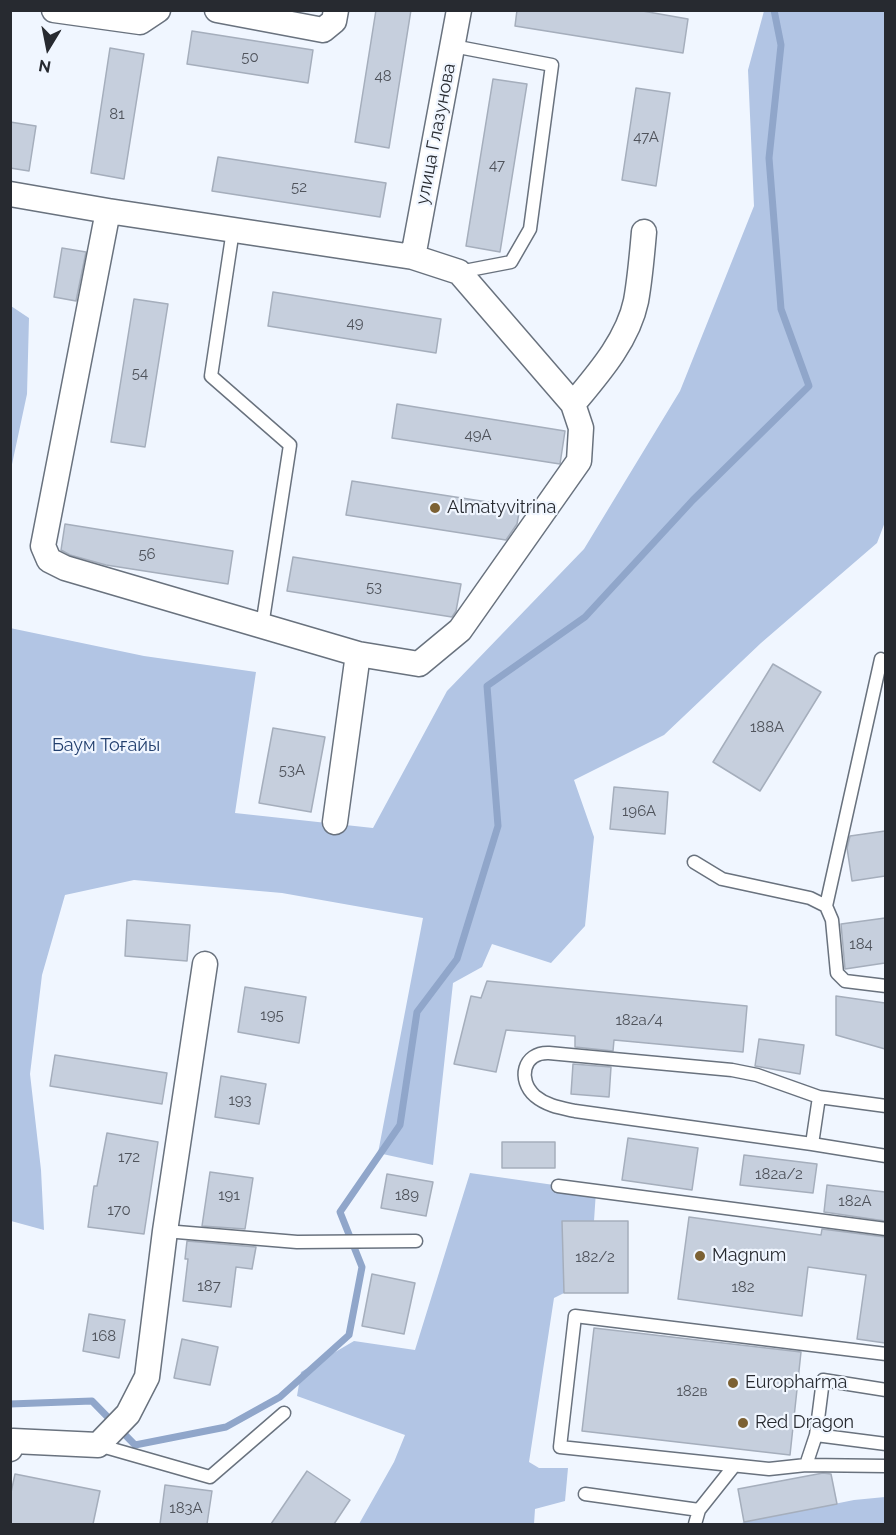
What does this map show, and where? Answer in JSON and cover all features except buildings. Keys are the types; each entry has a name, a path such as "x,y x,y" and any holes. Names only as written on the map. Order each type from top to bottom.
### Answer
{"street":[{"path":"54,10 140,22 158,10"},
{"path":"217,10 323,30 334,21 336,10"},
{"name":"улица Глазунова","path":"413,257 459,10"},
{"path":"10,194 413,257 459,272 573,404 581,428 579,461 460,630 419,664 358,654 65,568 50,560 43,546 108,211"},
{"path":"573,404 603,367 624,333 635,304 645,232"},
{"path":"335,822 358,654"},
{"path":"10,1449 13,1441 98,1445 127,1416 147,1377 165,1231 205,964"}],"lane":[{"path":"453,46 552,65 530,229 511,262 459,272"},
{"path":"233,230 211,376 290,445 262,626"},
{"path":"881,658 826,906 832,920 837,973 845,981 885,986"},
{"path":"694,862 722,879 810,898 826,906"},
{"path":"885,1106 819,1097 757,1075 732,1070 542,1053 530,1058 524,1075 530,1091 548,1105 575,1111 885,1156"},
{"path":"812,1144 819,1097"},
{"path":"558,1186 885,1230"},
{"path":"165,1231 297,1242 416,1241"},
{"path":"885,1354 575,1316 560,1448 769,1470 806,1465 885,1466"},
{"path":"806,1465 816,1435 823,1380 885,1390"},
{"path":"98,1445 210,1477 284,1413"},
{"path":"816,1435 885,1444"},
{"path":"695,1524 699,1510 734,1466"},
{"path":"585,1494 699,1510"}],"green space":[{"name":"Баум Тоғайы","path":"764,11 885,11 885,522 877,543 761,643 664,735 574,780 594,837 585,926 551,963 492,944 482,967 453,983 433,1165 378,1153 423,918 282,893 134,880 65,895 42,975 30,1074 41,1170 44,1230 11,1221 10,628 144,656 256,672 235,813 373,828 447,691 584,549 680,391 754,206 748,70"},
{"path":"11,306 29,318 27,394 11,469"},
{"path":"470,1173 596,1191 594,1221 562,1222 564,1293 554,1298 529,1462 539,1468 568,1468 565,1501 535,1509 534,1524 359,1524 394,1462 405,1435 297,1396 301,1372 354,1341 415,1350"},
{"path":"885,1497 885,1524 740,1524 854,1500"}],"waterway":[{"path":"10,1404 92,1401 135,1445 226,1427 280,1397 349,1335 362,1267 340,1212 400,1125 417,1012 457,959 498,826 487,686 585,617 693,500 809,386 781,309 769,158 781,45 774,10"}],"place":[{"name":"Almatyvitrina","path":"435,508"},
{"name":"Magnum","path":"700,1256"},
{"name":"Europharma","path":"733,1383"},
{"name":"Red Dragon","path":"743,1423"}]}
